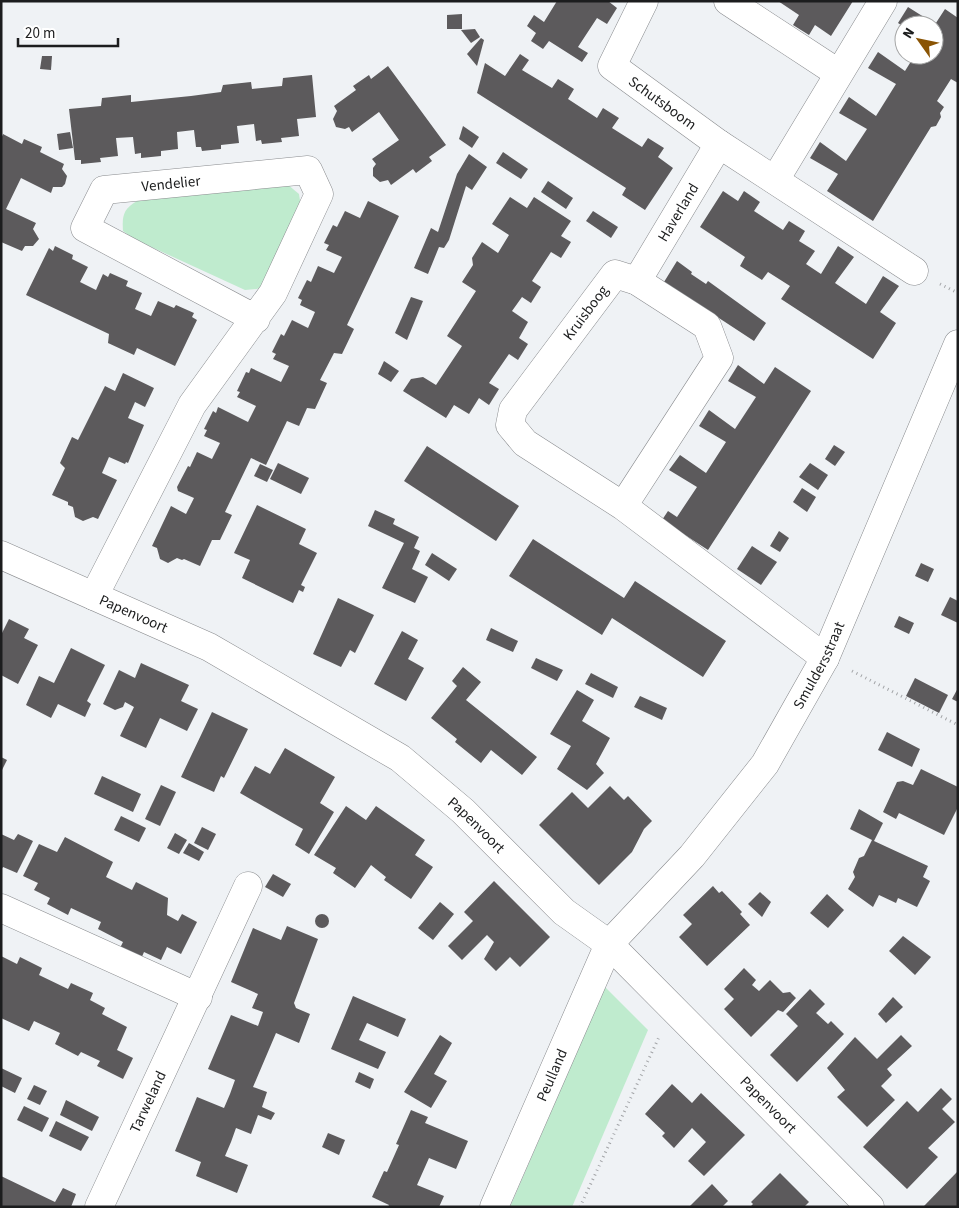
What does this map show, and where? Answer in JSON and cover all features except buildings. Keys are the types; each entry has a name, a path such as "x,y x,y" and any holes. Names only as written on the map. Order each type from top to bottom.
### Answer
{"street":[{"name":"Schutsboom","path":"644,1 612,66 719,144 914,271"},
{"path":"728,1 838,73"},
{"path":"775,180 883,1"},
{"name":"Haverland","path":"637,280 719,144"},
{"name":"Vendelier","path":"94,596 192,404 256,319 273,293 319,194 308,170 104,190 84,228 256,319"},
{"name":"Kruisboog","path":"623,506 719,358 707,326 637,280 615,274 513,410 510,425 525,443 623,506 825,658"},
{"name":"Smuldersstraat","path":"609,944 692,856 765,764 825,658 958,344"},
{"name":"Papenvoort","path":"1,555 209,647 400,758 463,811 564,912 609,944 673,1006 870,1207"},
{"name":"Tarweland","path":"99,1207 248,886"},
{"path":"1,908 198,997"},
{"name":"Peulland","path":"494,1207 609,944"}],"path":[{"path":"825,658 958,725"},
{"path":"580,1207 673,1006"}],"green space":[{"path":"287,184 299,194 301,207 268,281 257,289 245,290 134,239 123,231 124,213 137,201"},
{"path":"605,987 648,1030 572,1207 510,1207"}]}
